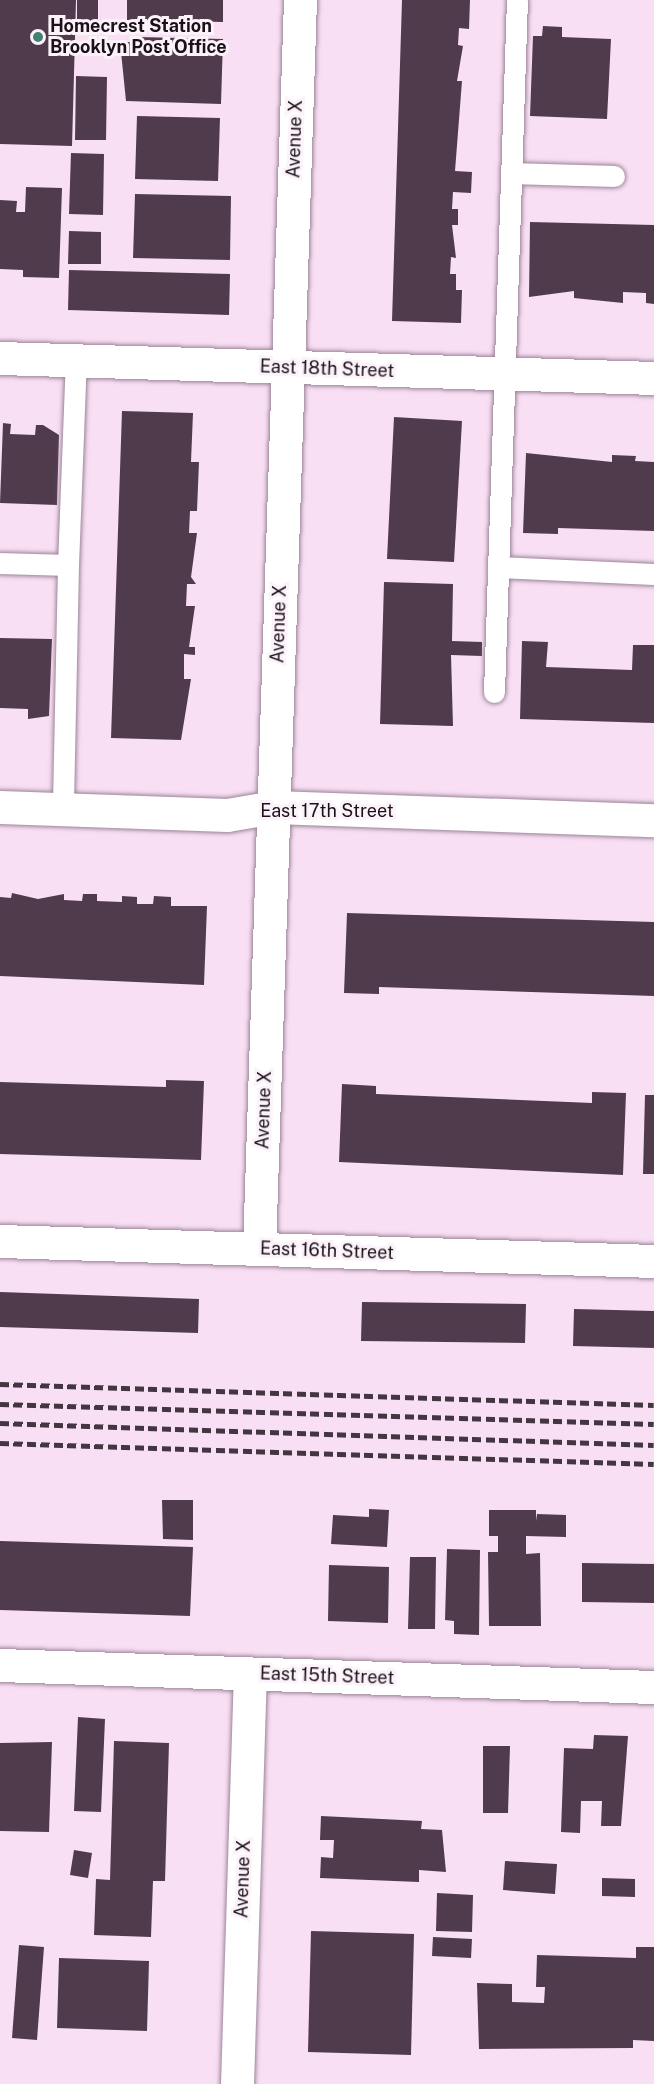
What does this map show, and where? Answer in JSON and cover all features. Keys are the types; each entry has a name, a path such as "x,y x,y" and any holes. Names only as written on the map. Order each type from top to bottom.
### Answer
{"street":[{"name":"Avenue X","path":"259,1248 300,0"},
{"name":"East 18th Street","path":"0,358 654,378"},
{"name":"East 17th Street","path":"0,807 227,815 274,807 654,820"},
{"name":"East 16th Street","path":"0,1241 654,1261"},
{"name":"East 15th Street","path":"0,1665 654,1687"},
{"name":"Avenue X","path":"237,2084 250,1674"}],"lane":[{"path":"494,692 517,0"},
{"path":"511,173 614,176"},
{"path":"63,809 68,565 76,360"},
{"path":"0,563 68,565"},
{"path":"498,567 654,574"}],"building":[{"name":"Homecrest Station Brooklyn Post Office","path":"0,0 76,0 72,146 0,144"},
{"path":"77,0 98,0 98,23 77,22"},
{"path":"127,0 223,0 223,22 127,20"},
{"path":"402,0 470,0 469,29 459,28 458,45 463,46 457,81 462,81 455,171 472,172 471,193 453,192 452,209 458,209 458,225 452,225 456,258 451,257 450,274 456,274 456,290 462,290 461,323 392,321"},
{"path":"543,26 562,27 562,37 611,39 607,119 530,116 533,36 542,36"},
{"path":"138,37 223,39 221,104 126,101 120,42 139,42"},
{"path":"76,76 107,77 106,140 75,140"},
{"path":"137,116 220,118 218,181 135,179"},
{"path":"71,153 104,154 103,215 69,214"},
{"path":"26,187 62,188 59,278 23,277 23,270 0,269 0,200 17,201 16,212 25,212"},
{"path":"135,194 231,196 230,260 133,258"},
{"path":"530,222 654,225 654,304 646,303 646,293 623,292 623,303 574,298 574,291 529,297"},
{"path":"69,231 101,232 101,264 68,264"},
{"path":"69,270 230,274 229,315 68,310"},
{"path":"122,411 193,413 191,462 199,462 197,511 190,511 189,533 197,533 191,577 196,584 187,584 186,606 195,606 189,647 195,647 195,655 184,654 184,679 191,679 181,740 111,738"},
{"path":"394,417 462,421 454,562 387,559"},
{"path":"3,423 11,424 10,434 35,435 36,425 43,425 59,435 57,505 0,503"},
{"path":"526,453 612,462 612,455 636,456 635,461 654,462 654,531 558,528 558,534 523,533"},
{"path":"384,582 453,584 452,641 482,642 482,656 451,655 453,726 380,724"},
{"path":"0,638 52,639 49,716 28,719 28,709 0,708"},
{"path":"522,641 548,642 546,667 632,670 633,645 654,645 654,723 520,719"},
{"path":"12,893 38,899 64,894 64,900 82,901 83,894 97,894 97,901 122,902 122,896 137,897 137,904 153,904 154,896 171,897 171,906 207,906 204,985 0,976 0,897 11,898"},
{"path":"347,913 654,922 654,996 379,987 379,994 344,993"},
{"path":"166,1080 204,1081 201,1160 0,1154 0,1082 166,1087"},
{"path":"342,1084 376,1086 376,1094 592,1103 592,1092 626,1093 623,1175 339,1162"},
{"path":"645,1095 654,1095 654,1174 643,1174"},
{"path":"0,1292 199,1299 198,1333 0,1327"},
{"path":"362,1302 526,1304 525,1343 361,1341"},
{"path":"574,1309 654,1311 654,1348 573,1346"},
{"path":"162,1500 193,1500 193,1540 163,1539"},
{"path":"369,1509 389,1510 387,1547 331,1544 333,1515 369,1517"},
{"path":"489,1510 536,1510 536,1521 537,1514 566,1515 566,1537 526,1536 526,1554 540,1553 541,1626 489,1626 488,1552 498,1552 498,1536 489,1536"},
{"path":"0,1541 193,1547 190,1616 0,1610"},
{"path":"447,1549 480,1550 479,1635 454,1634 454,1621 445,1620"},
{"path":"410,1557 436,1557 435,1629 408,1629"},
{"path":"582,1563 654,1564 654,1603 582,1602"},
{"path":"329,1565 389,1567 388,1623 328,1621"},
{"path":"78,1717 105,1719 101,1812 74,1811"},
{"path":"594,1735 628,1736 621,1826 601,1826 602,1801 581,1801 580,1833 561,1832 564,1748 593,1749"},
{"path":"114,1741 169,1743 165,1881 153,1881 151,1937 94,1935 96,1879 110,1880"},
{"path":"52,1742 49,1832 0,1831 0,1743"},
{"path":"483,1746 510,1746 508,1813 483,1813"},
{"path":"321,1816 422,1821 421,1829 442,1830 446,1872 419,1870 419,1882 320,1878 321,1857 333,1858 334,1840 320,1840"},
{"path":"74,1850 92,1853 88,1878 70,1875"},
{"path":"505,1861 557,1864 555,1894 503,1890"},
{"path":"602,1878 635,1879 635,1897 602,1896"},
{"path":"437,1893 473,1895 472,1932 436,1931"},
{"path":"311,1931 414,1934 411,2055 308,2052"},
{"path":"433,1937 472,1939 471,1958 432,1956"},
{"path":"19,1945 44,1947 37,2040 12,2038"},
{"path":"636,1947 654,1947 654,2041 633,2040 633,2048 479,2049 477,1983 512,1984 512,2002 544,2003 545,1987 536,1987 537,1955 636,1958"},
{"path":"59,1958 149,1961 147,2031 57,2028"}],"railway":[{"path":"0,1384 654,1405"},
{"path":"0,1404 654,1424"},
{"path":"0,1423 654,1445"},
{"path":"0,1443 654,1464"}],"place":[{"name":"Homecrest Station Brooklyn Post Office","path":"38,37"}]}
